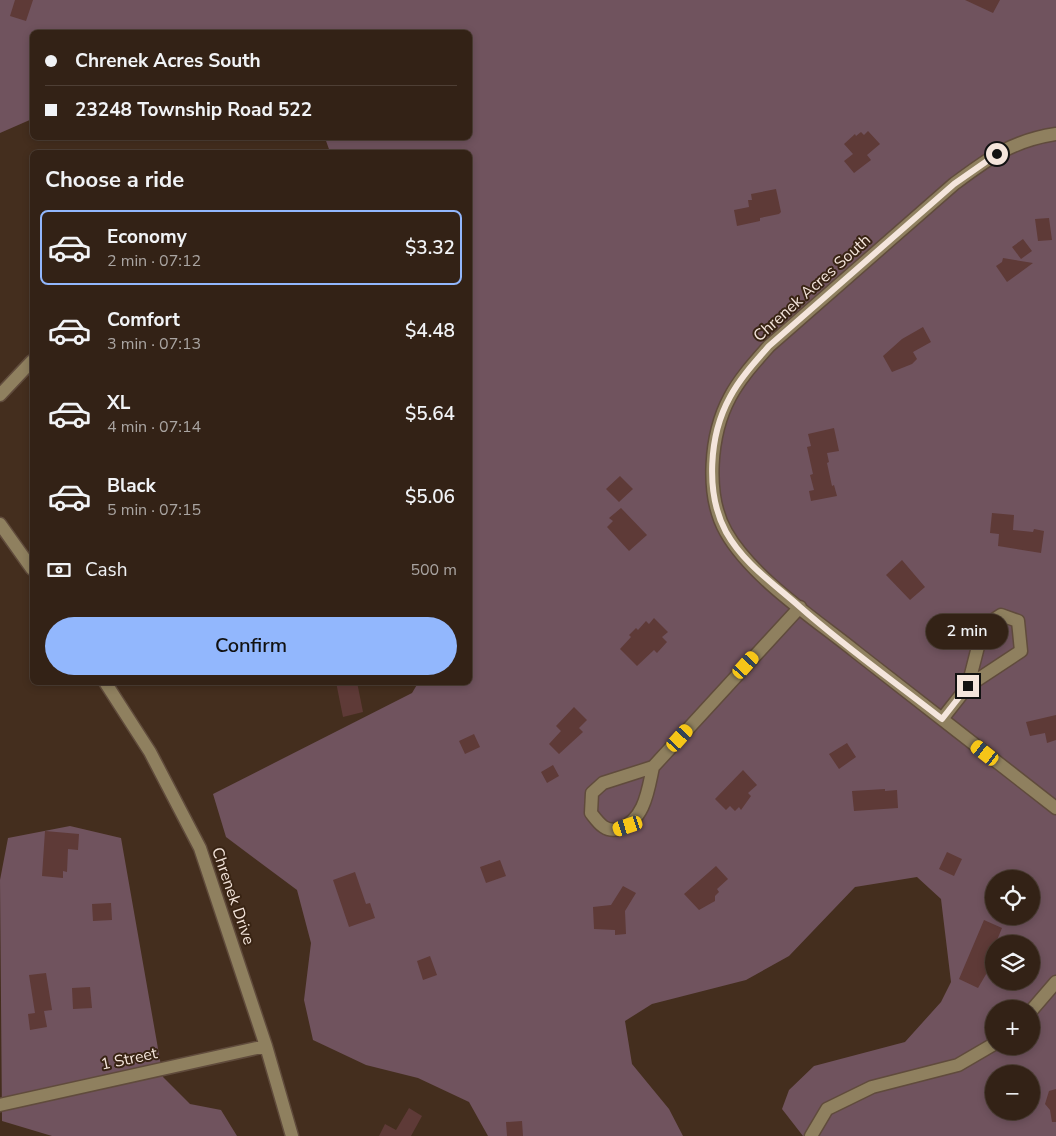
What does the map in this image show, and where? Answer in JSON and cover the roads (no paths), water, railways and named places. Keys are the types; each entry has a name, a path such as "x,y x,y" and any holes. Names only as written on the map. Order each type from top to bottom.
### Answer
{"street":[{"name":"Chrenek Acres South","path":"1056,134 1013,145 954,184 769,346 748,369 730,397 719,421 712,479 715,499 725,531 745,560 800,607 1056,808"},
{"path":"0,395 30,363"},
{"path":"0,524 30,566"},
{"path":"653,767 646,800 638,817 628,826 614,830 602,827 591,813 592,793 604,783 653,767 800,607"},
{"path":"942,719 968,686 1021,651 1018,621 1001,615 983,626 968,686"},
{"name":"Chrenek Drive","path":"107,685 150,752 200,848 266,1046 292,1136"},
{"path":"1040,1001 1056,982"},
{"name":"1 Street","path":"0,1104 266,1046"},
{"path":"811,1136 827,1109 865,1090 958,1065 985,1049"}]}
